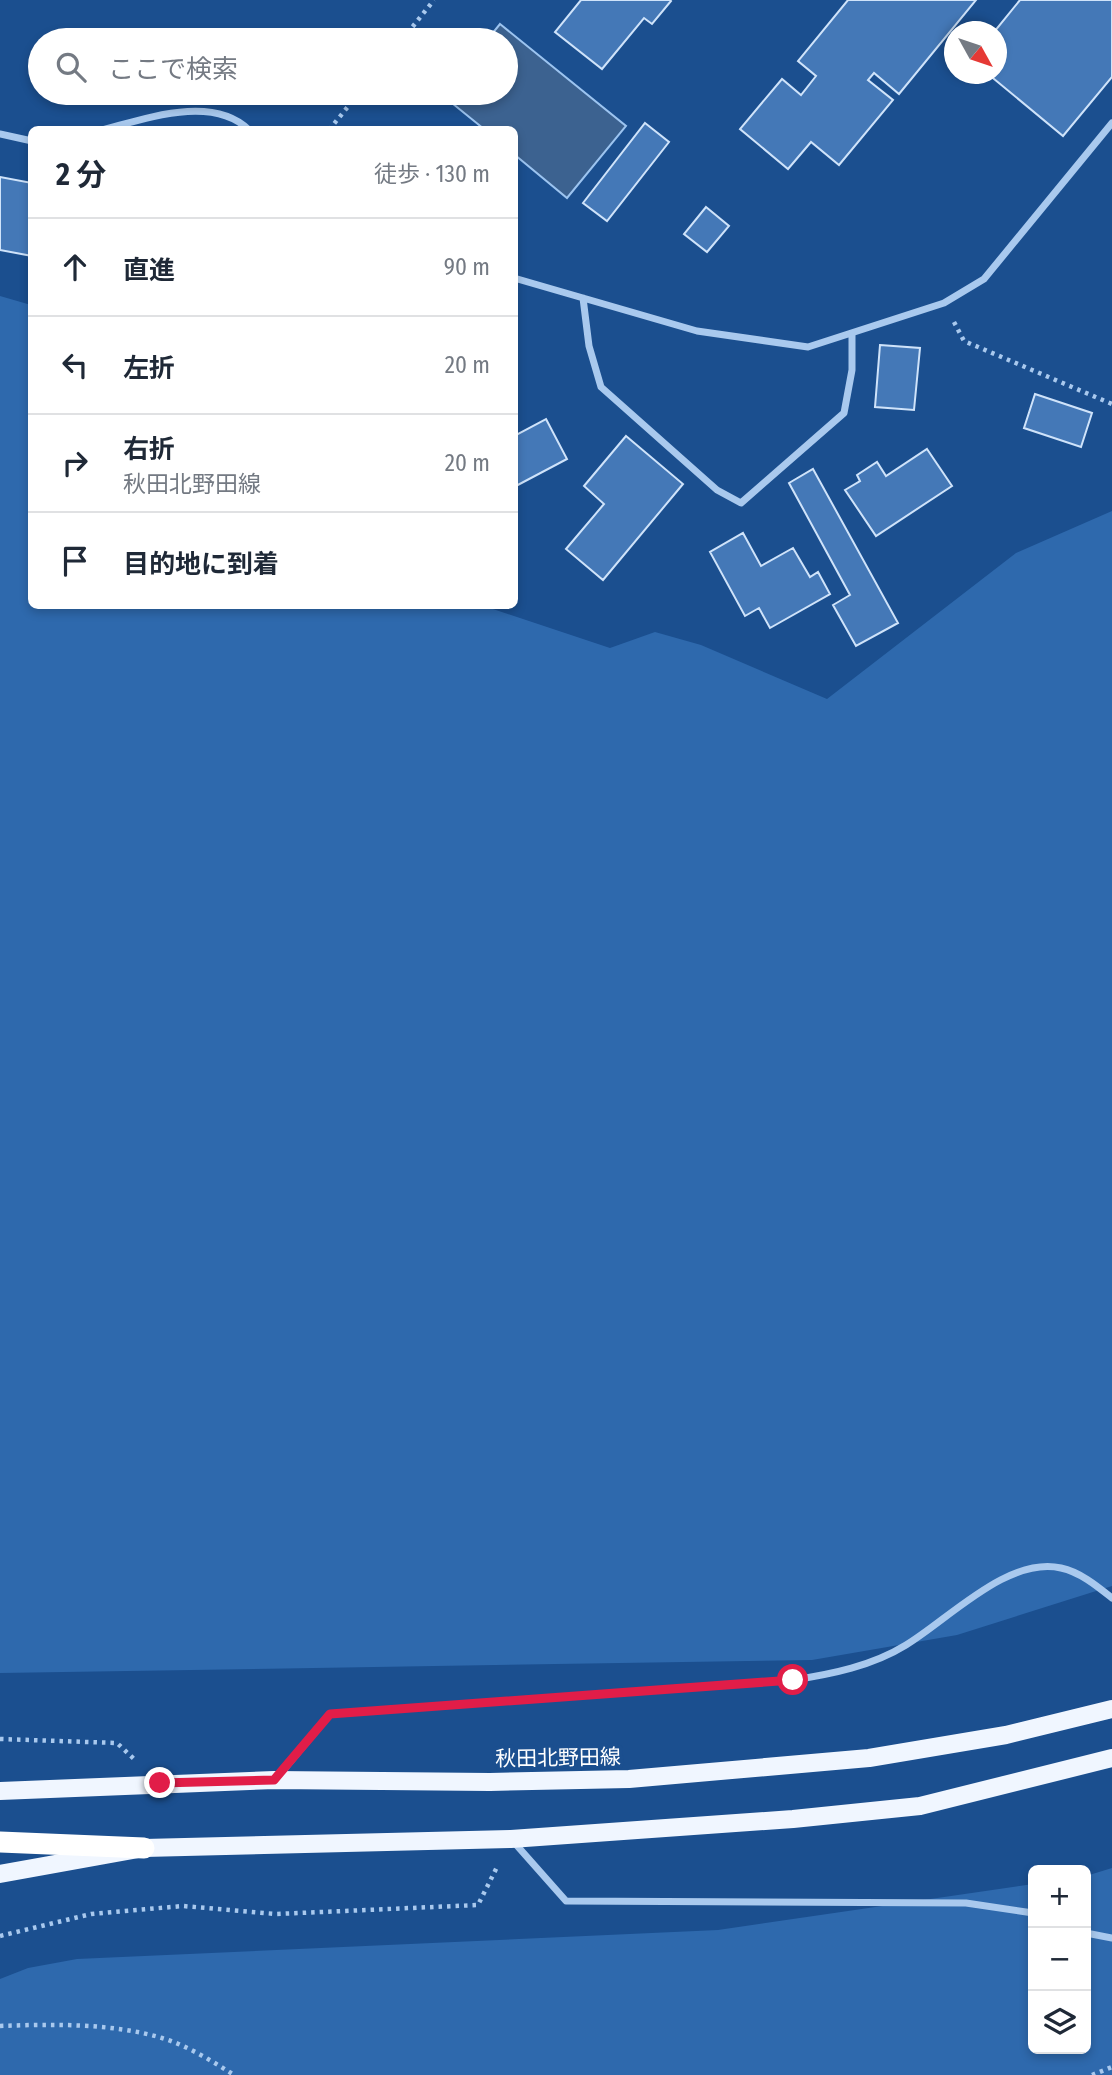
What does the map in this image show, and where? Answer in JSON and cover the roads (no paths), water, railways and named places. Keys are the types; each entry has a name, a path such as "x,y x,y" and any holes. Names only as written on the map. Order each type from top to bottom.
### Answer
{"highway":[{"path":"0,1842 144,1848"}],"main road":[{"name":"秋田北野田線","path":"0,1791 274,1780 601,1780 764,1769 869,1758 1006,1735 1112,1709"},
{"path":"0,1874 144,1848 511,1839 793,1819 920,1806 1112,1758"}],"street":[{"path":"122,126 198,111 219,114 245,126"},
{"path":"518,279 697,331 808,347 944,303 984,279 1112,123"},
{"path":"0,134 28,140"},
{"path":"583,298 589,346 601,387 717,490 741,503 844,413 852,370 852,333"},
{"path":"274,1780 330,1714 751,1684 830,1675 870,1662 904,1646 1010,1573 1032,1566 1063,1568 1112,1598"},
{"path":"511,1839 566,1901 966,1903 1028,1912"},
{"path":"1091,1934 1112,1938"}]}
